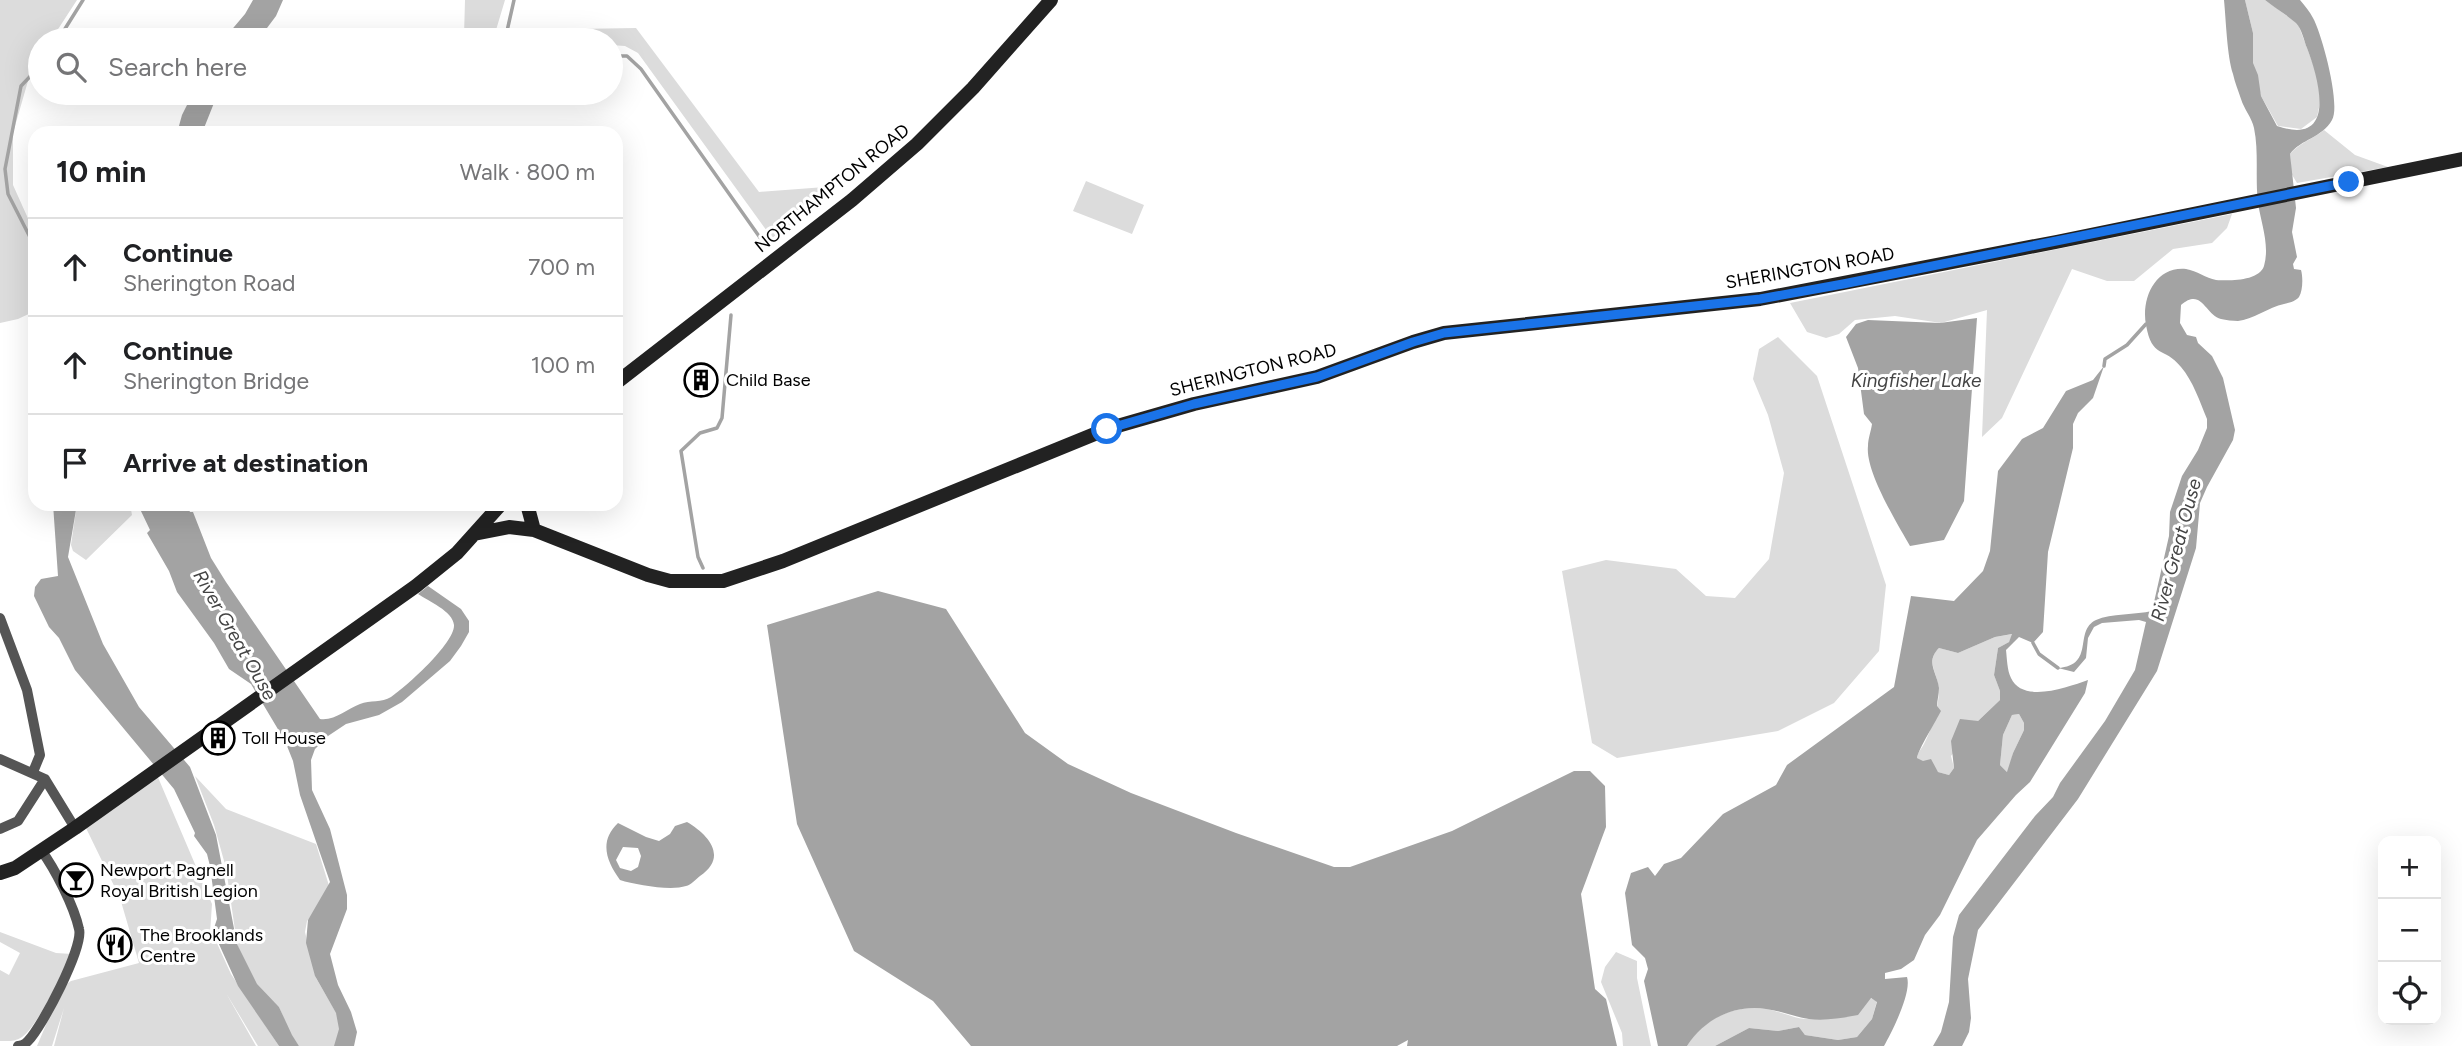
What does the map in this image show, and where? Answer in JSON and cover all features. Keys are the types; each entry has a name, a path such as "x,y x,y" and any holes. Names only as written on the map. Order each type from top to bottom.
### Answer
{"street":[{"name":"NORTHAMPTON ROAD","path":"623,378 852,200 917,144 973,88 1051,0"},
{"name":"SHERINGTON ROAD","path":"474,534 509,527 534,530 648,575 670,581 723,581 783,561 1107,429 1194,404 1317,377 1444,333 1760,299 2462,159"},
{"path":"0,873 15,867 155,773 416,586 457,553 495,511"},
{"path":"529,511 534,530"},
{"path":"0,618 27,690 40,755 33,772"},
{"path":"0,759 45,779 75,828"},
{"path":"0,829 19,821 45,779"},
{"path":"18,1046 26,1044 53,1001 79,947 80,930 55,869 41,850"}],"shaded area":[{"path":"0,0 77,0 59,28 28,28 28,81 13,133 13,185 28,218 28,314 0,323"},
{"path":"465,0 505,0 497,28 464,28"},
{"path":"2245,0 2265,0 2298,24 2319,80 2321,98 2317,117 2301,129 2278,126 2261,96 2252,63 2253,33"},
{"path":"623,28 636,28 759,192 825,187 834,193 772,238 638,53 623,46"},
{"path":"2324,130 2355,155 2388,167 2297,183 2291,173 2290,154"},
{"path":"1086,181 1144,205 1132,234 1073,211"},
{"path":"2232,214 2227,228 2212,243 2173,249 2134,281 2107,281 2072,269 2002,418 1982,437 1987,310 1941,323 1895,316 1855,320 1839,334 1826,338 1807,332 1790,303"},
{"path":"1778,337 1817,376 1886,585 1879,651 1834,703 1778,731 1617,758 1592,743 1562,571 1606,560 1676,569 1706,596 1735,598 1769,559 1784,473 1768,415 1753,379 1759,349"},
{"path":"76,511 131,511 132,515 86,560 73,551 71,545"},
{"path":"2013,634 2009,642 1998,648 1994,675 2000,691 2000,700 1978,721 1951,756 1954,768 1949,775 1938,772 1917,758 1930,731 1938,703 1939,690 1933,663 1935,653 1939,648 1958,653 1995,637"},
{"path":"2019,714 2024,730 2013,753 2008,773 2000,765 2003,735 2012,715"},
{"path":"157,775 212,904 210,933 231,974 279,1046 258,1046 226,993 256,1046 54,1046 64,1008 52,1046 37,1046 62,987 71,981 139,963 120,898 86,828"},
{"path":"195,776 226,809 316,844 331,892 307,921 305,932 316,978 338,1016 339,1046 299,1046 279,1007 251,980 237,944 226,868 214,825"},
{"path":"0,932 56,953 72,954 35,1022 22,1037 11,1041 0,1041 0,970 9,975 20,953 0,942"},
{"path":"1616,952 1637,961 1637,978 1651,1046 1623,1046 1622,1033 1601,982 1605,967"},
{"path":"1870,998 1877,1001 1872,1019 1857,1037 1838,1040 1805,1035 1799,1027 1778,1031 1749,1028 1715,1046 1687,1046 1702,1028 1731,1011 1766,1009 1808,1019 1830,1014"}],"water":[{"path":"253,0 283,0 267,28 233,28"},
{"name":"River Great Ouse","path":"2224,0 2245,0 2253,33 2253,63 2261,96 2277,126 2296,130 2309,127 2316,119 2319,92 2312,61 2300,28 2265,0 2300,0 2317,26 2325,53 2334,100 2332,120 2323,131 2290,154 2296,208 2292,232 2297,257 2293,264 2294,269 2301,270 2301,291 2294,301 2238,321 2216,317 2199,300 2188,300 2181,305 2180,323 2187,335 2196,337 2198,343 2212,356 2223,378 2235,430 2233,440 2200,503 2196,548 2157,671 2078,799 1978,930 1968,979 1971,1018 1969,1032 1962,1046 1933,1046 1941,1032 1949,1002 1953,937 1959,915 2035,816 2053,797 2060,783 2105,721 2135,670 2146,622 2139,620 2102,623 2094,627 2088,638 2086,658 2074,672 2058,668 2070,666 2077,661 2089,625 2096,620 2152,611 2169,536 2170,512 2182,476 2198,450 2207,428 2207,419 2185,373 2175,361 2152,343 2145,315 2148,295 2158,279 2175,269 2194,271 2216,280 2229,280 2256,275 2264,266 2266,242 2258,203 2255,137 2253,124 2242,103 2231,66"},
{"path":"187,105 213,105 205,126 179,126"},
{"name":"Kingfisher Lake","path":"1977,318 1964,501 1944,540 1910,546 1871,469 1868,446 1872,424 1864,414 1858,368 1846,337 1856,324 1868,320 1940,323"},
{"path":"2104,366 2093,398 2078,413 2073,424 2073,448 2048,552 2043,632 2033,643 2019,637 2006,650 2010,675 2017,686 2035,692 2088,680 2085,693 2030,782 1977,840 1940,915 1925,935 1914,960 1901,969 1885,973 1885,979 1907,977 1908,984 1900,1012 1884,1046 1715,1046 1749,1028 1778,1031 1799,1027 1805,1035 1838,1040 1857,1037 1872,1019 1877,1002 1871,998 1858,1015 1827,1019 1809,1019 1766,1009 1732,1011 1702,1028 1687,1046 1658,1046 1644,981 1648,969 1645,958 1632,945 1625,893 1631,873 1648,867 1655,876 1664,864 1681,858 1723,814 1776,785 1787,765 1894,687 1911,596 1954,601 1983,571 1990,551 1998,471 2022,439 2043,428 2066,391 2093,380","holes":["2012,634 2009,642 1998,648 1994,675 2000,691 2000,700 1978,721 1960,719 1951,741 1954,768 1949,775 1938,772 1931,759 1923,761 1917,758 1941,711 1937,706 1939,688 1932,663 1935,653 1939,648 1958,653 1995,637","2019,714 2024,730 2007,772 2000,765 2003,735 2012,715"]},
{"path":"53,511 76,511 68,557 103,644 139,707 190,767 216,835 237,944 257,984 279,1007 299,1046 279,1046 238,986 213,931 217,919 207,854 194,836 174,789 75,670 59,638 49,627 34,596 35,587 41,579 58,576"},
{"name":"River Great Ouse","path":"141,511 193,512 211,558 320,719 336,716 364,703 391,697 418,675 447,642 452,633 453,620 445,611 418,594 428,586 461,609 469,621 469,632 450,661 402,702 379,715 346,724 328,736 315,749 311,760 312,790 330,829 347,895 347,909 330,954 338,985 357,1032 354,1046 334,1046 339,1029 336,1013 315,976 306,943 308,920 330,882 300,795 293,761 285,741 251,684 229,669 214,643 177,592 169,571 147,533 150,530"},
{"path":"878,591 946,609 1025,733 1068,764 1131,793 1334,867 1350,867 1452,831 1574,771 1590,771 1605,786 1606,827 1581,894 1595,989 1606,999 1617,1046 1407,1046 1408,1040 1397,1046 971,1046 933,1001 854,951 797,824 767,625"},
{"path":"687,822 708,840 714,854 708,869 690,884 672,888 620,880 611,866 607,851 608,837 618,823 659,841 670,834 675,826","holes":["623,847 638,848 641,856 638,867 631,871 620,868 616,860"]}],"waterway":[{"path":"66,28 83,0"},
{"path":"508,28 514,0"},
{"path":"623,56 627,56 641,69 766,246"},
{"path":"28,79 21,86 5,169 8,194 28,233"},
{"path":"703,568 698,557 681,451 700,433 717,428 722,418 731,315"},
{"path":"2104,366 2105,359 2127,345 2146,324"},
{"path":"2033,643 2039,654 2058,668"}],"place":[{"name":"Child Base","path":"701,380"},
{"name":"Toll House","path":"218,738"},
{"name":"Newport Pagnell Royal British Legion","path":"76,880"},
{"name":"The Brooklands Centre","path":"115,945"}],"route":[{"path":"1107,429 1194,404 1317,377 1444,333 1760,299 2349,182"}]}
